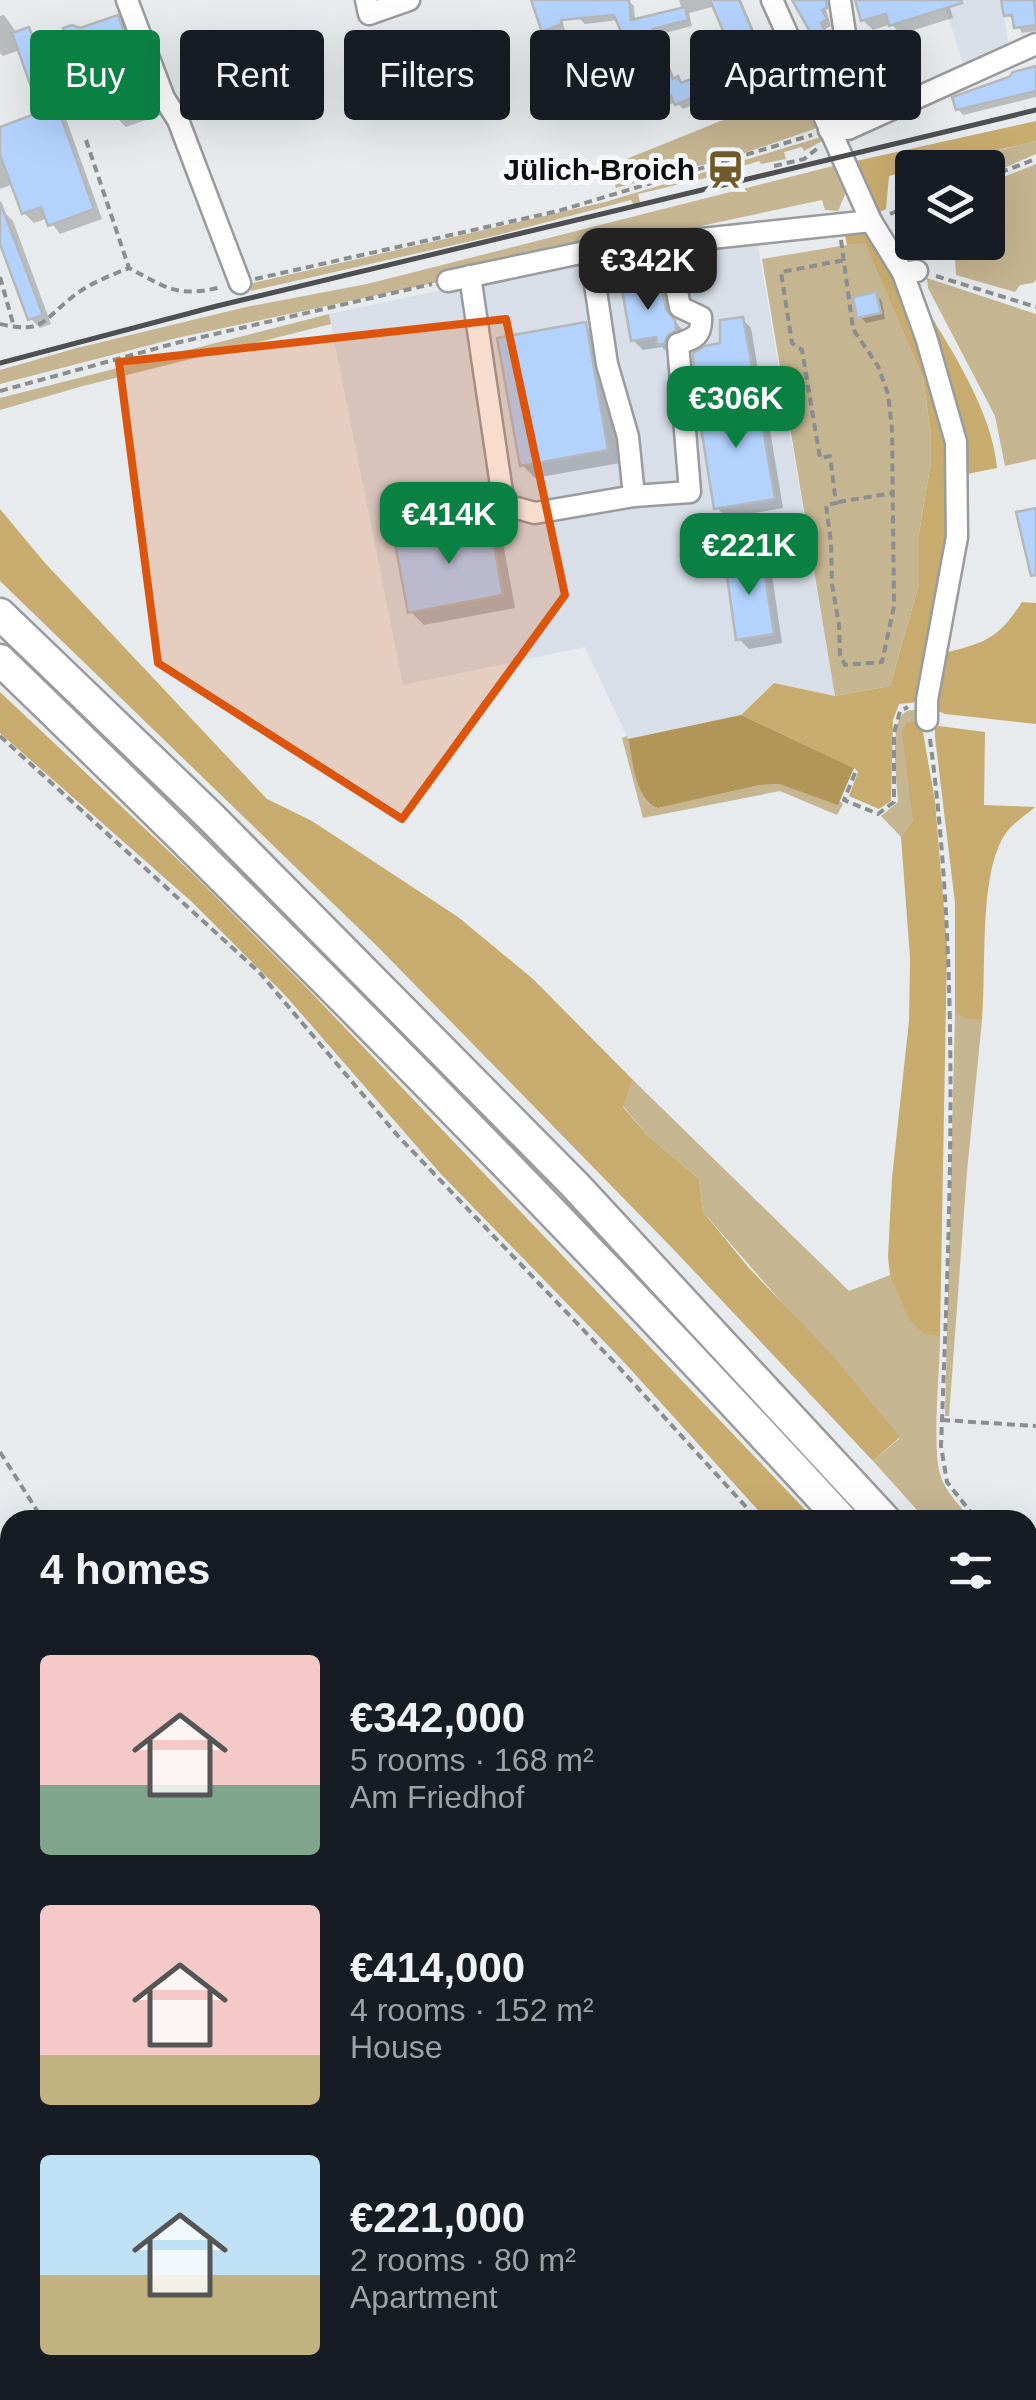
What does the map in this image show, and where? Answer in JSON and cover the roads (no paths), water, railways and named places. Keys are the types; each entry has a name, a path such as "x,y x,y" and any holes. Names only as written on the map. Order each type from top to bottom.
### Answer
{"highway":[{"path":"0,614 224,830 534,1143 876,1510"},
{"path":"0,660 190,843 493,1148 833,1510"}],"street":[{"path":"128,0 240,283"},
{"path":"366,0 370,14 409,0"},
{"path":"772,0 871,221 910,272 956,442 957,537 927,713"},
{"path":"840,0 844,30"},
{"path":"921,95 1036,44"},
{"path":"831,134 864,120"},
{"path":"448,281 590,251 871,221"},
{"path":"470,276 502,492 510,506 535,512 634,496 690,492 678,344 696,338 702,330 701,317 680,307 668,243"},
{"path":"590,251 608,364 628,437 634,496"}],"railway":[{"path":"0,363 217,306 1036,110"}],"place":[{"name":"Jülich-Broich","path":"725,170"}]}
